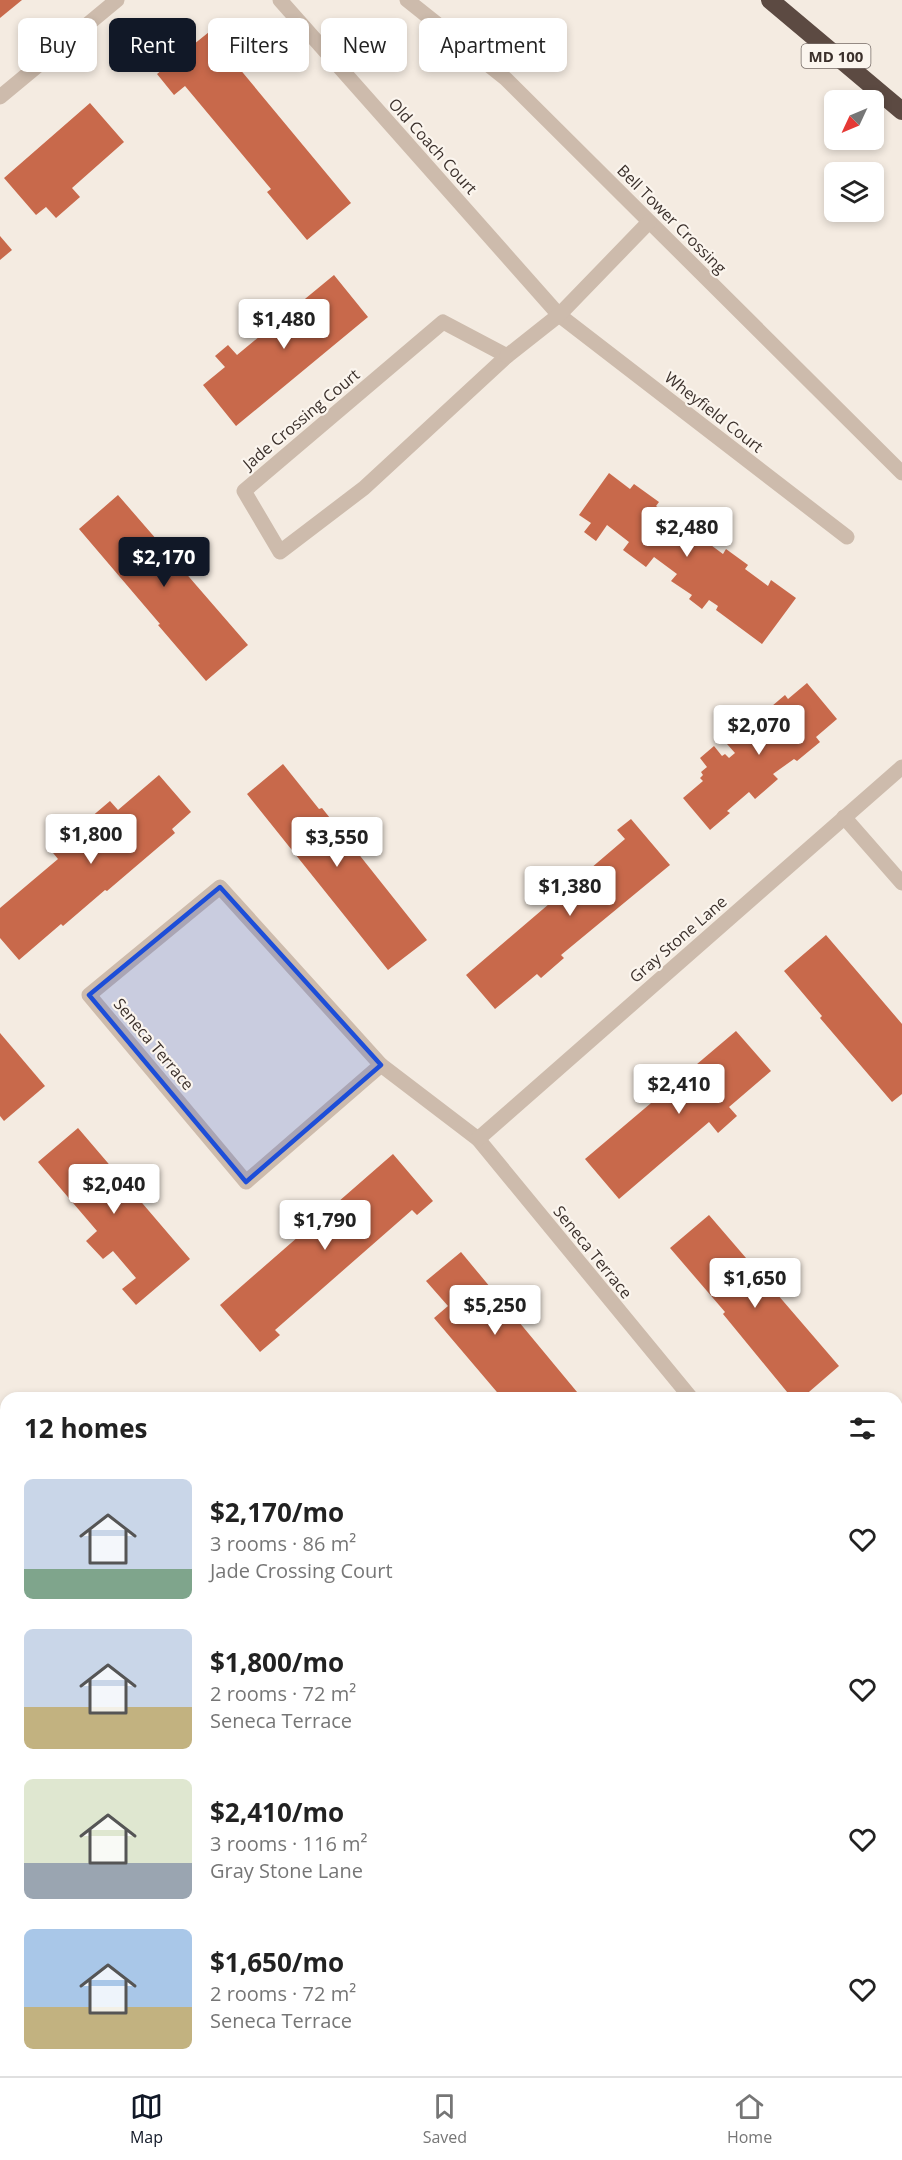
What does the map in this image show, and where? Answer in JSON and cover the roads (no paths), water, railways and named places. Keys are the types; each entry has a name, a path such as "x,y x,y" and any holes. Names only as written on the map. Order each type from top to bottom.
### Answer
{"highway":[{"name":"MD 100","path":"770,0 902,111"}],"street":[{"path":"0,97 117,0"},
{"name":"Old Coach Court","path":"280,0 559,315"},
{"name":"Bell Tower Crossing","path":"407,0 506,79 902,473"},
{"name":"Jade Crossing Court","path":"507,356 443,322 253,483 244,491 280,552 364,488 507,356 559,315 649,222"},
{"name":"Wheyfield Court","path":"559,315 847,537"},
{"name":"Gray Stone Lane","path":"478,1139 902,767"},
{"path":"844,817 902,883"},
{"name":"Seneca Terrace","path":"381,1065 246,1182 89,995 220,887 381,1065 478,1139 686,1392"}]}
